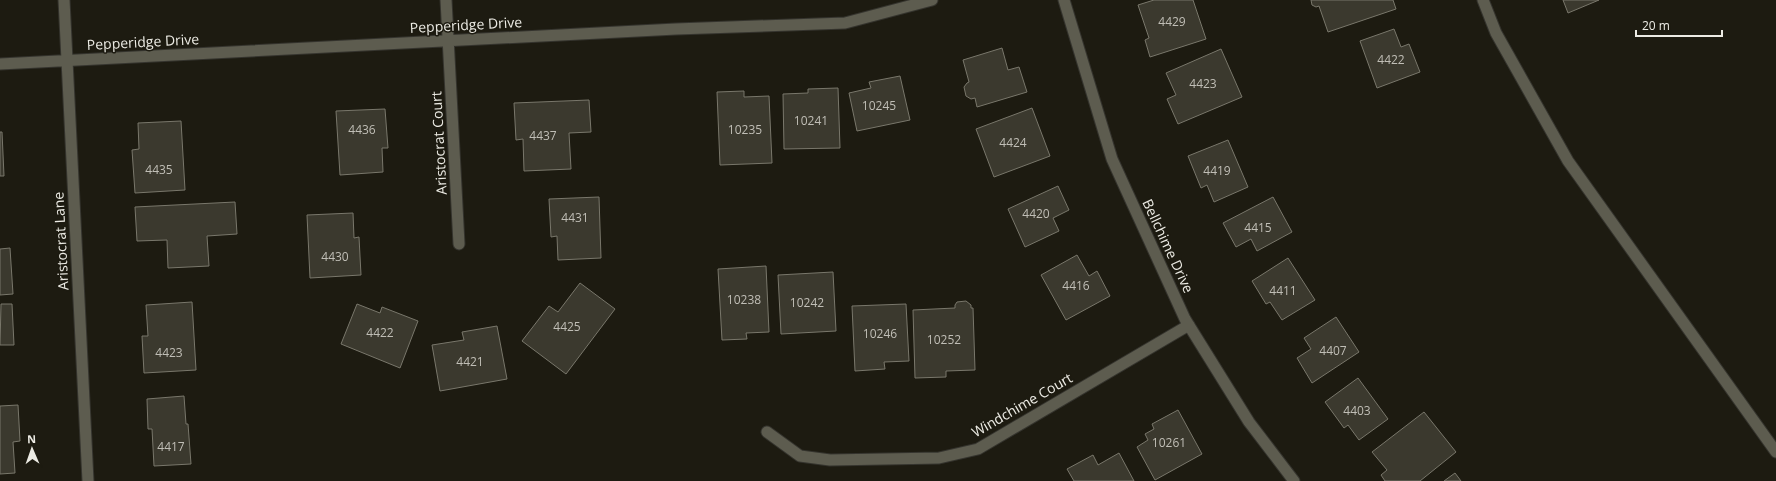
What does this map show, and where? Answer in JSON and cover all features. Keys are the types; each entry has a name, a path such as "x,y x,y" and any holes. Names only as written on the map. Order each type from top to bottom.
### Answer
{"street":[{"name":"Aristocrat Lane","path":"64,0 88,481"},
{"name":"Aristocrat Court","path":"446,0 459,244"},
{"name":"Pepperidge Drive","path":"0,64 676,29 845,22 932,0"},
{"name":"Bellchime Drive","path":"1064,0 1112,159 1189,325 1249,422 1294,481"},
{"path":"1483,0 1496,33 1568,161 1776,452"},
{"name":"Windchime Court","path":"767,432 800,456 830,460 939,458 978,449 1189,325"}],"building":[{"path":"1154,0 1193,0 1206,39 1150,57 1145,40 1149,38 1138,5"},
{"path":"1311,0 1393,0 1396,9 1328,32 1319,6 1316,7 1312,5"},
{"path":"1563,0 1599,0 1568,13"},
{"path":"1394,29 1401,47 1409,44 1420,72 1377,88 1360,41"},
{"path":"1002,48 1008,70 1019,67 1027,92 977,107 975,98 971,99 966,96 964,87 969,82 963,60"},
{"path":"1221,49 1242,97 1178,124 1167,99 1176,95 1166,73"},
{"path":"900,76 910,120 857,131 849,93 871,88 869,82"},
{"path":"838,88 840,148 784,149 783,94 808,93 808,89"},
{"path":"744,91 744,97 769,96 772,163 720,165 717,92"},
{"path":"589,100 591,132 569,133 571,169 524,171 523,139 516,140 514,103"},
{"path":"1032,108 1050,156 994,177 976,129"},
{"path":"385,109 388,148 382,148 383,172 340,175 336,111"},
{"path":"181,121 185,190 135,193 132,150 139,149 138,123"},
{"path":"0,132 2,132 4,176 0,176"},
{"path":"1228,140 1248,187 1214,202 1207,185 1201,188 1188,156"},
{"path":"1058,186 1069,210 1053,218 1059,231 1025,247 1008,209"},
{"path":"599,197 601,258 558,260 557,236 551,237 549,199"},
{"path":"1273,197 1292,232 1257,251 1251,239 1236,247 1223,223"},
{"path":"235,202 237,234 207,236 209,266 168,268 167,240 137,241 135,207"},
{"path":"353,213 354,238 359,237 361,275 310,278 307,215"},
{"path":"10,248 13,294 0,295 0,249"},
{"path":"1077,255 1089,276 1097,271 1110,296 1066,320 1041,275"},
{"path":"1288,258 1315,300 1282,320 1270,302 1266,304 1252,281"},
{"path":"766,266 769,332 746,333 747,339 722,340 718,269"},
{"path":"833,272 836,331 781,334 778,275"},
{"path":"580,283 615,309 566,374 522,341 549,306 558,312"},
{"path":"966,301 971,305 971,308 973,308 975,370 946,371 946,377 915,378 913,310 955,308 957,302"},
{"path":"192,302 196,370 144,373 142,336 148,336 146,305"},
{"path":"1,304 12,304 14,345 0,345"},
{"path":"357,304 380,313 382,307 418,321 400,368 341,344"},
{"path":"906,304 909,361 884,362 885,369 855,371 852,306"},
{"path":"1336,317 1359,352 1312,383 1297,358 1311,349 1304,338"},
{"path":"497,326 507,379 440,391 432,345 464,340 462,332"},
{"path":"1358,378 1388,419 1359,440 1348,425 1344,428 1325,402"},
{"path":"184,396 191,464 154,466 152,429 148,429 147,399"},
{"path":"18,405 20,441 13,442 15,473 0,474 0,406"},
{"path":"1178,410 1202,454 1155,480 1137,447 1148,440 1145,434 1154,429 1152,424"},
{"path":"1424,412 1456,452 1420,481 1385,481 1381,475 1387,470 1372,452"},
{"path":"1119,453 1134,481 1074,481 1067,469 1093,455 1098,465"},
{"path":"1455,473 1461,481 1444,481"}]}
